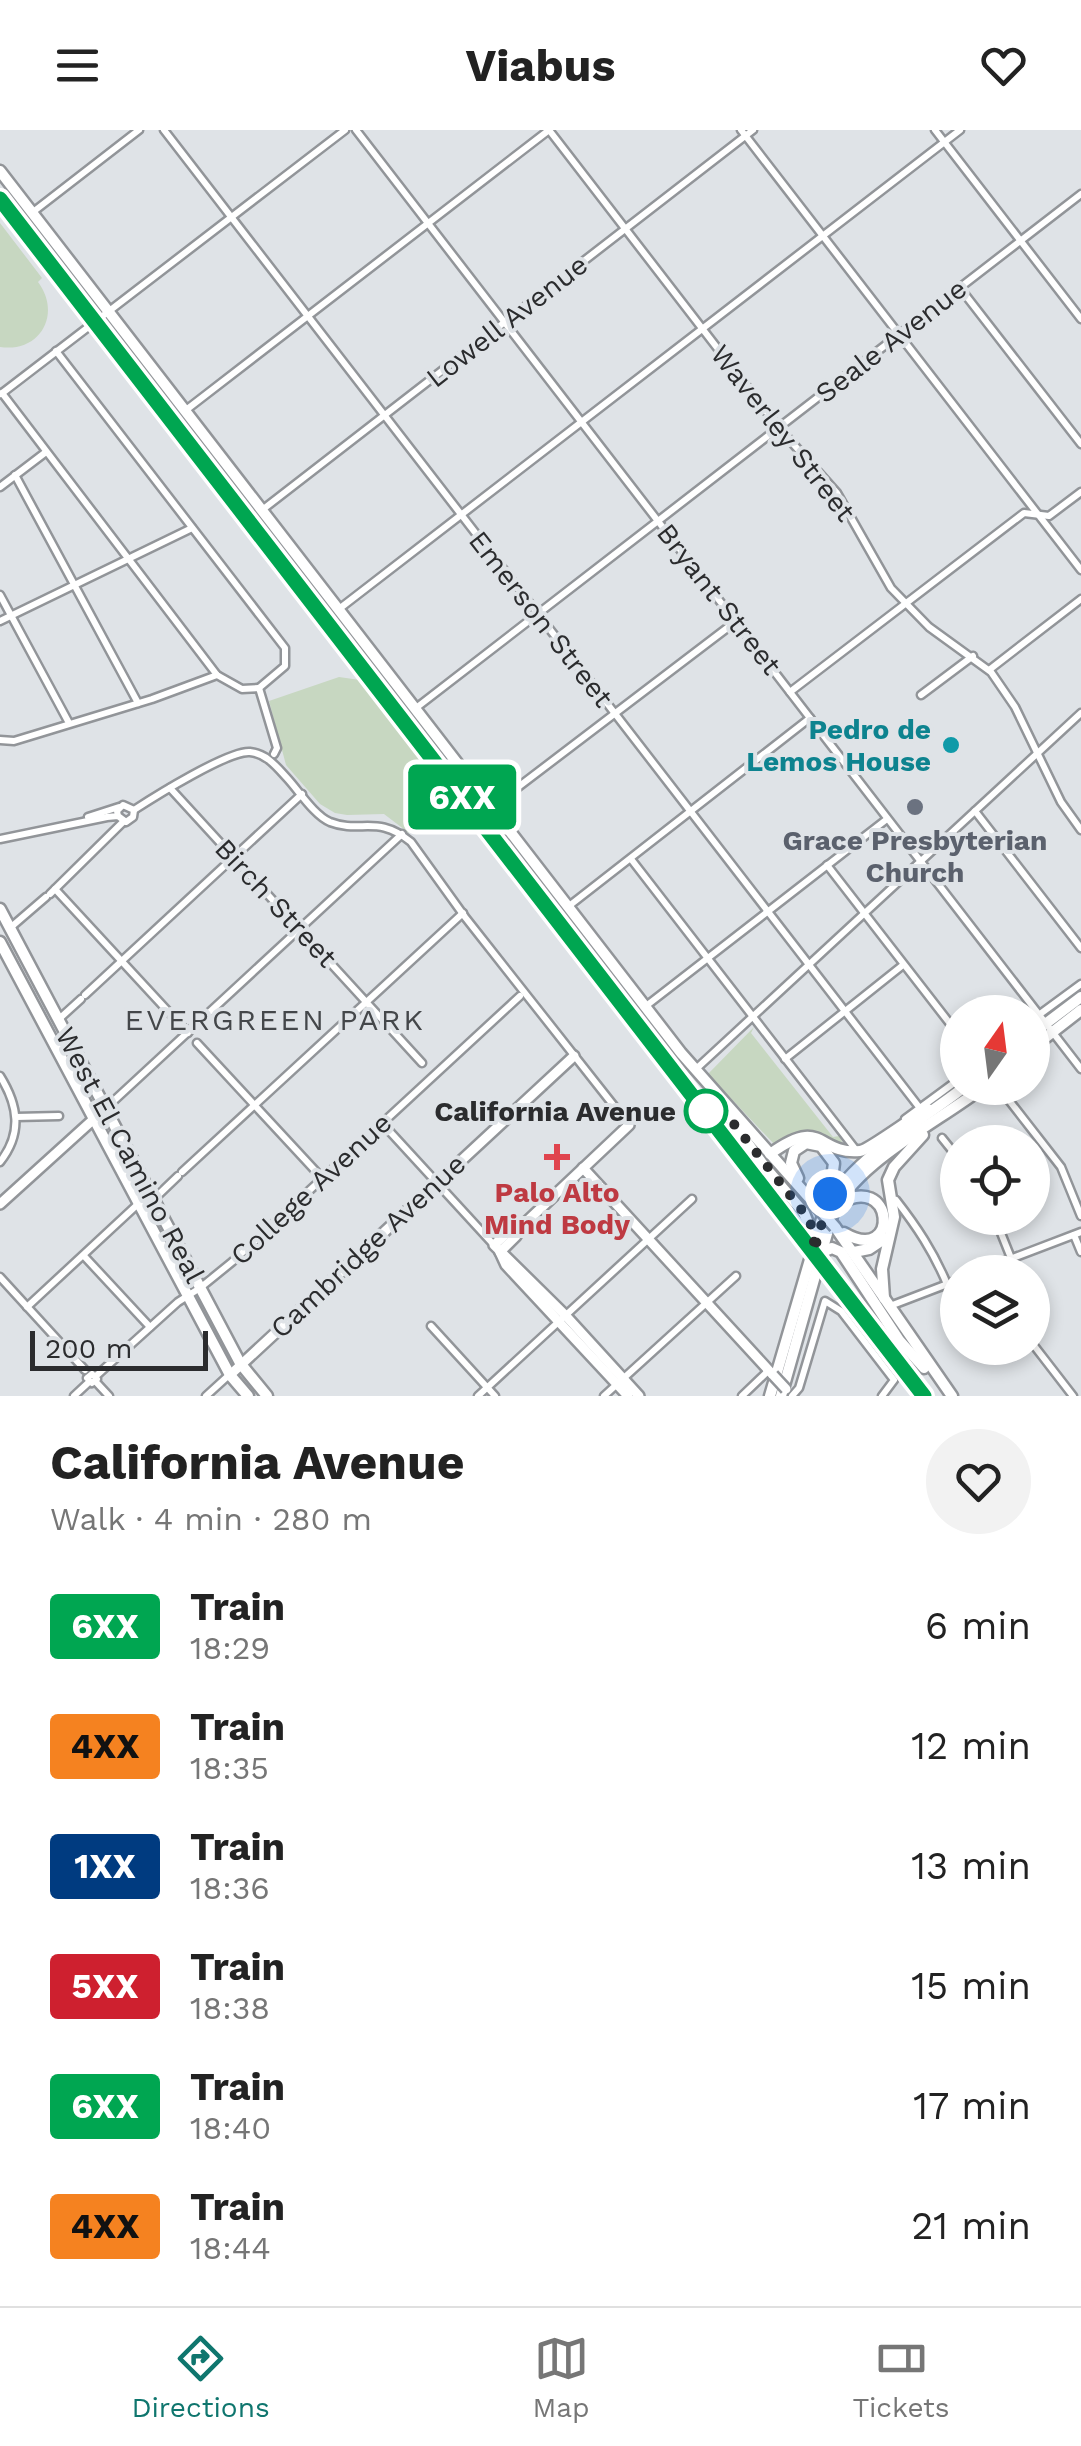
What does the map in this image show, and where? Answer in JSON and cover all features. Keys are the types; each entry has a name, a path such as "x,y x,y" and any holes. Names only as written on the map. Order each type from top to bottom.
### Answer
{"main road":[{"path":"0,170 644,1006 695,1070 836,1228 952,1396"},
{"name":"West El Camino Real","path":"0,908 240,1363 267,1396"},
{"name":"West El Camino Real","path":"0,942 230,1374 248,1396"},
{"path":"1050,1018 1081,997"},
{"path":"1050,1020 1081,1010"},
{"path":"708,1084 731,1124 808,1218 818,1252"},
{"path":"770,1154 790,1140 805,1136 858,1151 940,1099"},
{"path":"822,1211 846,1178 940,1100"},
{"path":"770,1396 836,1205 860,1176 959,1105"},
{"path":"887,1303 882,1268 893,1226 889,1175 930,1126"},
{"path":"788,1394 818,1252 822,1211 835,1168 825,1149 811,1143 797,1148 791,1159 809,1196"},
{"path":"836,1205 854,1196 869,1198 882,1207 885,1221 880,1234 868,1240 854,1238 836,1228"},
{"path":"854,1252 881,1241 893,1226"},
{"path":"818,1252 832,1248 842,1252 903,1347 952,1396"}],"street":[{"path":"32,213 139,130"},
{"name":"Emerson Street","path":"164,130 918,1107"},
{"path":"56,352 285,648 285,666 260,688 242,689 217,675 1,394 345,130"},
{"name":"Bryant Street","path":"356,130 1021,995"},
{"path":"185,411 549,130"},
{"name":"Waverley Street","path":"549,130 779,428 837,493 875,564 904,604 989,670 1015,707 1060,802 1080,828"},
{"name":"Lowell Avenue","path":"261,510 626,229 743,133 753,130"},
{"path":"935,130 1081,319"},
{"path":"338,610 960,130"},
{"path":"743,133 1081,570"},
{"name":"Seale Avenue","path":"416,708 1081,195"},
{"path":"960,288 1081,444"},
{"path":"0,487 46,452"},
{"path":"15,476 138,703"},
{"path":"790,692 1024,514 1049,516 1081,492"},
{"path":"0,621 192,528"},
{"path":"0,595 69,723"},
{"path":"989,670 1081,599"},
{"path":"492,807 735,622"},
{"path":"921,695 972,656"},
{"path":"0,740 14,740 138,703 217,675"},
{"path":"260,688 276,748 274,754"},
{"path":"695,1070 1081,712"},
{"path":"568,907 810,718"},
{"path":"134,810 230,755 247,752 270,760 330,821 380,825 402,834 629,1125 522,1226 510,1230 497,1249"},
{"name":"Birch Street","path":"170,788 422,1063"},
{"path":"59,1019 302,794"},
{"path":"0,840 78,822 120,806 128,805 134,810"},
{"path":"10,928 51,894 121,819 120,806"},
{"path":"78,822 133,818 134,810"},
{"path":"975,811 1081,948"},
{"path":"644,1006 887,818"},
{"path":"0,1204 402,834"},
{"path":"630,859 858,1151"},
{"path":"827,865 940,1011"},
{"path":"51,894 122,960 188,1033"},
{"path":"154,1199 464,912"},
{"path":"784,1060 903,964"},
{"path":"1050,1015 1081,984"},
{"name":"College Avenue","path":"74,1396 200,1288 520,996"},
{"name":"Bryant Street","path":"1050,1032 1081,1069"},
{"path":"197,1044 322,1178"},
{"name":"Cambridge Avenue","path":"206,1396 574,1056"},
{"path":"0,1076 12,1098 16,1117 14,1138 0,1162"},
{"path":"900,1124 918,1107 940,1098"},
{"path":"1013,1105 1062,1167 1081,1216"},
{"path":"16,1117 60,1116"},
{"path":"382,1124 620,1382 639,1396"},
{"path":"583,1168 788,1394 799,1388 825,1300 841,1311 891,1376 893,1384 882,1396"},
{"path":"478,1396 692,1198"},
{"path":"896,1200 909,1224 932,1248 940,1269"},
{"path":"28,1307 139,1203"},
{"path":"1022,1255 1078,1234 1081,1252"},
{"path":"84,1256 150,1327"},
{"path":"604,1396 736,1276"},
{"path":"0,1277 85,1370"},
{"path":"887,1303 940,1286"},
{"path":"430,1326 494,1396"},
{"path":"1049,1365 1073,1396"},
{"path":"742,1396 771,1373"},
{"path":"94,1380 108,1396"},
{"path":"620,1382 628,1396"}],"green space":[{"path":"0,223 42,278 38,282 48,306 43,329 36,338 14,347 0,347"},
{"path":"339,677 360,680 446,795 409,833 384,814 335,813 320,804 286,765 269,701"},
{"path":"754,1027 751,1033 833,1137 839,1136 844,1145 804,1133 774,1144 708,1074"}],"railway":[{"path":"0,199 924,1396"}],"train":[{"name":"6XX","path":"0,199 924,1396"}],"place":[{"name":"Pedro de Lemos House","path":"951,745"},
{"name":"Grace Presbyterian Church","path":"915,807"},
{"name":"California Avenue","path":"706,1111"},
{"name":"Palo Alto Mind Body","path":"557,1157"}],"district":[{"name":"EVERGREEN PARK","path":"275,1019"}],"route":[{"path":"706,1111 722,1109 804,1213 814,1232 814,1251 830,1194"}]}
